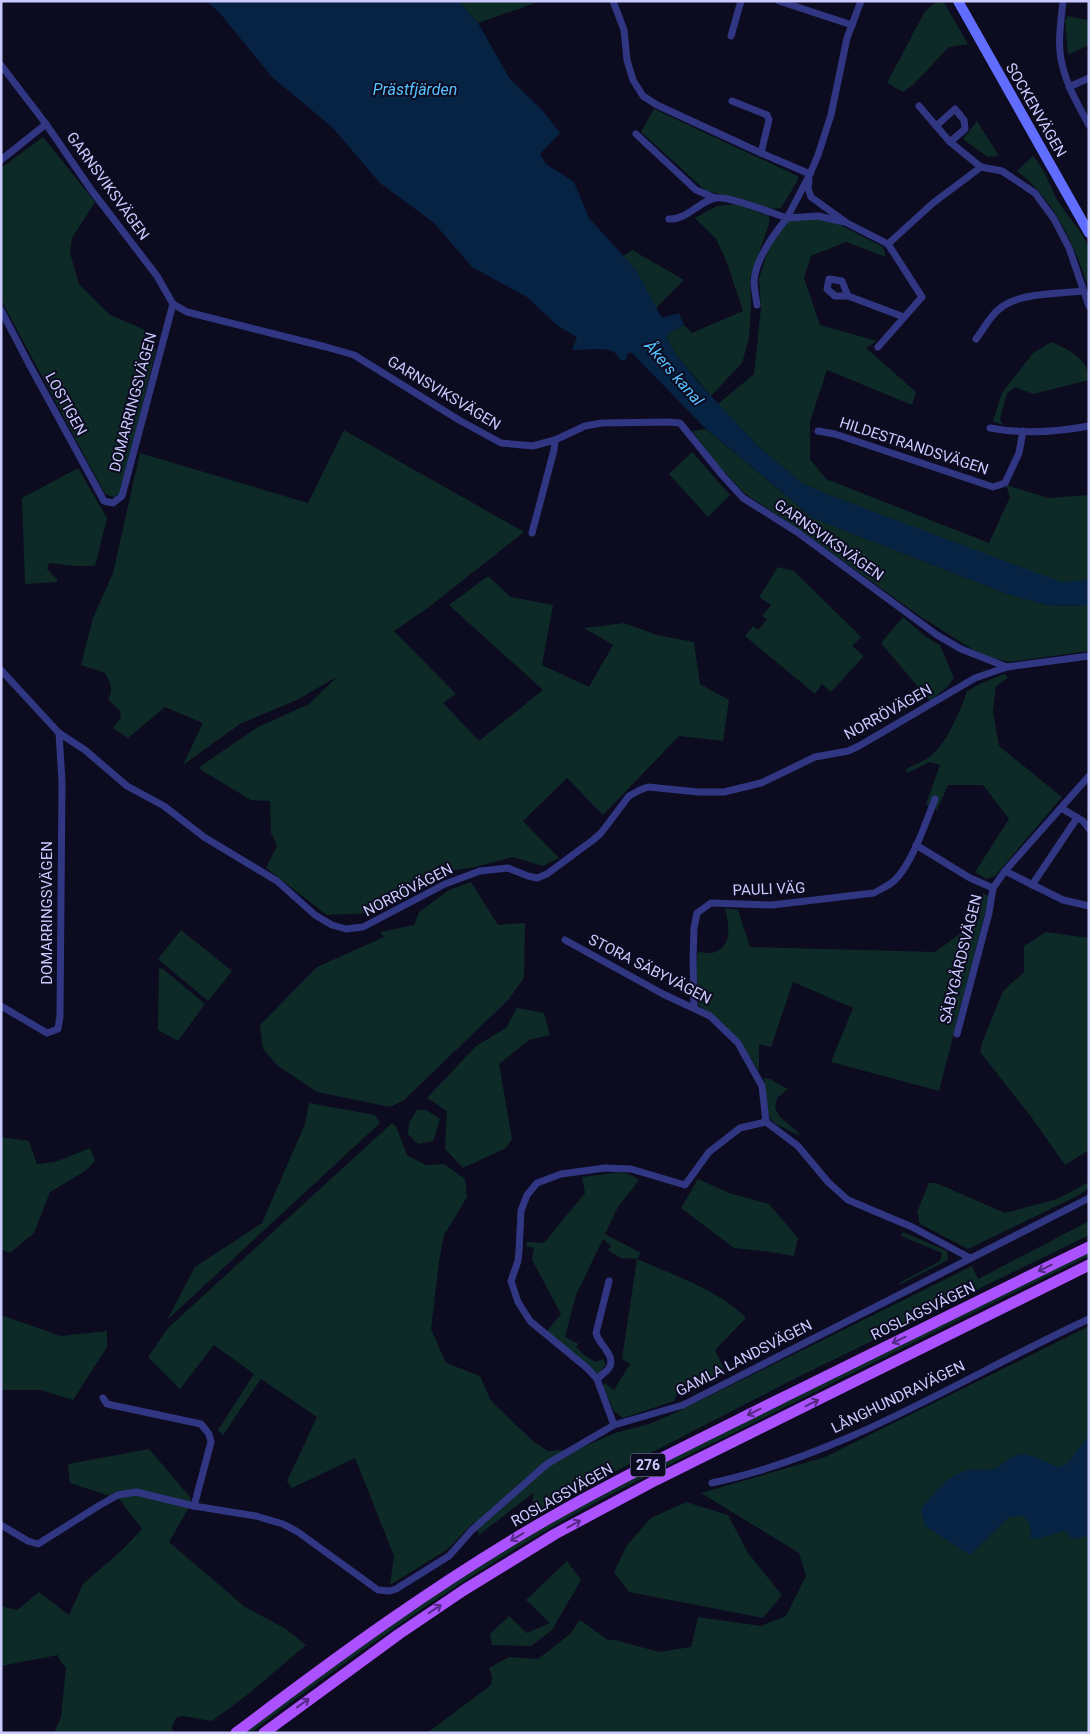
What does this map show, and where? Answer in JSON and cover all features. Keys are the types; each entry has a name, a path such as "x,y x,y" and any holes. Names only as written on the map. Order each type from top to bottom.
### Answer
{"main road":[{"name":"ROSLAGSVÄGEN","path":"236,1733 350,1648 419,1600 553,1516 677,1451 1089,1247"},
{"name":"ROSLAGSVÄGEN","path":"264,1733 398,1634 464,1590 556,1534 656,1480 1089,1265"}],"street":[{"path":"614,1 624,30 627,60 633,80 644,96 656,105 761,154 810,174"},
{"path":"731,36 741,1"},
{"path":"779,1 852,25"},
{"path":"757,305 754,281 763,252 787,218 810,174 831,115 847,38 862,1"},
{"name":"SOCKENVÄGEN","path":"958,1 1089,233"},
{"path":"1063,1 1060,32 1061,62 1069,87 1088,121"},
{"name":"GARNSVIKSVÄGEN","path":"1,65 46,124 92,191 157,276 173,304 187,312 326,346 354,355 459,420 500,442 533,446 555,440 585,426 680,423 743,498 797,532 936,635 961,648 1007,667"},
{"path":"1069,87 1089,78"},
{"path":"732,101 767,115 769,120 761,154"},
{"path":"919,106 950,142 981,167 1002,171 1035,193 1054,219 1069,248 1089,306"},
{"path":"936,126 955,109 964,120 965,129 950,142"},
{"path":"1,160 46,124"},
{"path":"636,134 696,190 715,198 739,201 787,218 818,216 847,222"},
{"path":"888,244 932,202 981,167"},
{"path":"810,174 808,188 811,197 847,222 888,244 922,297 878,347"},
{"path":"669,219 677,220 715,198"},
{"path":"976,339 997,310 1018,299 1028,296 1083,292"},
{"path":"848,296 904,317"},
{"name":"DOMARRINGSVÄGEN","path":"113,503 122,496 173,304"},
{"name":"LOSTIGEN","path":"1,310 104,500 113,503"},
{"path":"990,428 1023,431 1064,430 1089,426"},
{"name":"HILDESTRANDSVÄGEN","path":"818,431 834,434 993,487 1005,483 1019,453 1023,431"},
{"path":"532,533 555,440"},
{"name":"NORRÖVÄGEN","path":"1,670 58,733 85,750 127,786 164,806 204,837 277,881 315,915 332,925 346,929 363,928 445,884 480,871 508,868 528,876 537,878 542,876 566,862 601,833 629,796 648,787 698,792 724,792 761,784 815,758 848,751 859,746 975,678 1007,667 1089,656"},
{"name":"DOMARRINGSVÄGEN","path":"1,1006 47,1034 58,1028 60,1016 62,782 58,733"},
{"name":"SÄBYGÅRDSVÄGEN","path":"957,1034 989,913 993,888 1005,871 1089,776"},
{"name":"PAULI VÄG","path":"694,1008 693,958 694,928 697,913 711,903 772,905 874,893 887,886 901,873 916,845 936,799"},
{"path":"1060,808 1083,821 1089,829"},
{"path":"1032,885 1077,818"},
{"path":"916,845 970,878 993,888"},
{"path":"1005,871 1063,900 1089,906"},
{"name":"STORA SÄBYVÄGEN","path":"565,940 663,994 710,1016 738,1043 762,1086 766,1122"},
{"path":"614,1425 597,1379 587,1368 530,1321 513,1289 511,1281 518,1261 521,1211 527,1195 537,1184 562,1174 605,1168 631,1169 685,1185 740,1128 766,1122 798,1146 828,1182 848,1200 912,1227 970,1258"},
{"name":"GAMLA LANDSVÄGEN","path":"194,1506 256,1516 282,1524 298,1532 378,1590 390,1591 396,1589 449,1556 472,1530 547,1464 614,1425 683,1405 1089,1198"},
{"path":"597,1379 610,1368 608,1353 597,1339 596,1333 609,1282"},
{"name":"LÅNGHUNDRAVÄGEN","path":"712,1483 782,1465 834,1444 1089,1319"},
{"path":"1,1525 28,1541 38,1544 118,1495 136,1492 194,1506 211,1442 201,1424 107,1404 103,1398"}],"green space":[{"path":"458,1 541,1 478,23"},
{"path":"938,1 943,1 968,44 949,47 914,84 903,92 887,83 925,11"},
{"path":"1067,16 1089,20 1089,45 1068,55 1065,21"},
{"path":"654,109 798,176 798,180 781,208 771,209 739,198 706,191 641,132"},
{"path":"977,121 999,156 988,157 963,139"},
{"path":"43,137 95,202 72,238 70,253 79,284 110,315 143,329 150,337 150,345 156,349 121,492 114,497 105,494 1,300 1,168"},
{"path":"1033,156 1044,172 1059,203 1087,243 1089,248 1089,290 1070,241 1053,210 1017,171"},
{"path":"737,204 769,216 769,224 750,279 749,338 742,363 711,396 677,356 666,337 684,325 692,333 743,311 726,260 716,239 695,218 717,206"},
{"path":"819,214 883,247 886,257 846,242 811,256 804,278 820,325 877,341 866,348 916,392 912,405 827,370 810,421 810,459 826,479 989,543 1010,497 1006,485 1048,498 1089,495 1089,580 1061,583 802,483 757,445 718,404 754,374 761,308 759,279 768,250 780,223"},
{"path":"632,250 684,280 656,308 636,270 623,256"},
{"path":"1051,342 1064,348 1081,361 1088,373 1089,380 1033,394 1015,387 1007,393 1000,419 1003,425 993,421 1002,393 1033,353"},
{"path":"706,429 813,518 1007,594 1051,606 1089,605 1089,651 1008,662 980,654 921,617 800,530 744,493 716,463 692,431"},
{"path":"344,430 524,532 429,607 394,631 456,694 443,703 479,741 543,690 449,605 488,576 511,597 553,605 542,665 589,687 613,645 584,628 624,623 657,635 694,642 700,684 729,700 723,741 679,736 603,815 567,778 523,821 559,858 543,866 513,857 475,867 450,871 374,913 327,915 266,868 277,846 271,833 270,801 251,800 198,768 258,727 309,704 338,676 299,699 240,724 183,765 203,723 165,707 128,738 113,728 121,718 120,711 108,699 111,689 105,673 81,665 93,618 113,573 140,453 308,503"},
{"path":"692,452 730,495 708,517 669,474"},
{"path":"78,468 107,518 95,566 49,563 47,569 58,582 25,584 22,498"},
{"path":"778,567 794,571 861,637 852,646 864,656 831,692 822,684 815,694 745,636 753,626 758,630 767,619 762,616 771,605 759,597"},
{"path":"903,617 926,637 940,645 954,678 947,687 930,701 881,643"},
{"path":"1004,674 1008,678 996,686 993,711 999,746 1062,797 995,876 986,879 975,872 1009,819 983,785 948,785 937,810 926,804 940,765 930,762 907,773 906,769 928,758 937,751 952,726 967,691"},
{"path":"471,882 498,925 525,923 524,978 508,1000 404,1100 390,1107 317,1092 278,1066 263,1049 260,1025 317,967 384,937 380,932 414,925 419,912 449,890"},
{"path":"983,893 989,897 939,1091 831,1062 853,1008 793,982 771,1047 759,1044 759,1072 740,1041 718,1019 698,1005 696,964 698,952 713,953 725,945 728,933 725,908 738,910 750,947 935,952 979,920"},
{"path":"181,930 232,971 208,1001 158,959"},
{"path":"1046,932 1089,938 1089,1150 1065,1165 1032,1118 980,1052 1003,991 1024,972 1024,946"},
{"path":"159,968 163,969 205,1004 178,1041 158,1030"},
{"path":"517,1008 544,1013 550,1035 529,1040 499,1064 512,1139 506,1148 463,1168 445,1149 447,1111 427,1098 476,1046 506,1028"},
{"path":"764,1078 770,1079 788,1089 777,1098 775,1108 779,1116 800,1134 798,1135 776,1124 769,1118"},
{"path":"309,1103 375,1115 380,1123 167,1320 195,1267 262,1223 305,1124"},
{"path":"417,1110 426,1110 440,1119 433,1141 418,1144 408,1134 409,1123"},
{"path":"392,1123 396,1126 407,1155 426,1165 444,1164 465,1179 467,1197 444,1235 431,1329 446,1363 480,1376 491,1401 533,1441 548,1451 579,1449 615,1433 649,1424 679,1411 972,1266 978,1279 1089,1221 1089,1235 794,1379 533,1514 533,1493 479,1535 474,1522 448,1549 390,1585 394,1556 355,1458 292,1488 287,1481 317,1417 261,1379 223,1435 218,1430 254,1374 214,1345 180,1389 148,1357 168,1328"},
{"path":"1,1137 29,1141 37,1164 55,1162 90,1148 95,1161 85,1171 50,1192 34,1233 10,1253 1,1249"},
{"path":"621,1172 639,1180 618,1207 605,1234 641,1253 637,1259 621,1258 608,1250 611,1246 603,1239 576,1295 565,1337 579,1344 576,1347 584,1355 596,1362 603,1359 606,1365 597,1375 547,1331 561,1314 532,1260 534,1248 526,1246 527,1242 544,1243 585,1193 582,1177"},
{"path":"698,1179 729,1193 769,1204 798,1238 794,1256 734,1248 681,1208"},
{"path":"1089,1182 1089,1188 1079,1195 968,1249 920,1224 917,1212 929,1183 936,1183 1005,1213 1057,1199"},
{"path":"903,1232 947,1251 948,1260 899,1285 901,1282 940,1261 942,1253 901,1236"},
{"path":"1089,1251 1089,1256 613,1493 564,1520 443,1595 250,1733 243,1733 407,1613 463,1576 536,1532 661,1463"},
{"path":"637,1259 709,1291 723,1299 746,1318 715,1350 725,1371 678,1392 674,1401 623,1418 614,1411 603,1386 605,1383 614,1390 630,1364 622,1359"},
{"path":"1,1315 61,1336 107,1331 107,1347 73,1400 41,1390 1,1390"},
{"path":"1089,1326 1089,1733 427,1733 491,1685 492,1676 489,1668 509,1657 538,1659 570,1634 580,1620 608,1640 615,1640 659,1652 691,1647 698,1617 761,1626 786,1616 806,1576 799,1553 701,1493 825,1457"},
{"path":"149,1449 190,1497 191,1504 169,1542 245,1607 286,1629 306,1645 247,1695 212,1721 182,1716 176,1718 172,1726 173,1733 54,1733 61,1717 66,1668 58,1655 1,1666 1,1606 17,1610 39,1592 69,1615 83,1584 123,1549 142,1529 119,1499 70,1483 68,1464"},
{"path":"686,1502 728,1515 748,1553 782,1595 763,1618 629,1592 614,1572 627,1545 651,1518"},
{"path":"567,1561 581,1580 552,1630 531,1646 492,1645 490,1634 509,1616 527,1633 550,1623 526,1600"}],"water":[{"name":"Prästfjärden","path":"206,1 458,1 478,23 510,79 543,111 560,133 540,154 546,164 574,182 589,218 636,270 662,318 679,313 684,325 666,337 677,356 697,381 757,445 802,483 829,495 1061,582 1089,580 1089,605 1051,606 1007,594 813,518 703,426 632,353 628,353 626,360 620,360 612,351 599,349 572,350 577,337 558,326 527,297 472,267 434,223 380,183 332,127 272,77 219,12"},
{"path":"1089,1438 1089,1536 1072,1539 1065,1531 1037,1539 1030,1538 1030,1525 1021,1515 1009,1517 970,1555 925,1526 921,1509 941,1487 958,1473 969,1470 996,1468 1019,1454 1033,1456 1059,1467 1068,1463 1086,1439"}],"water label":[{"name":"Åkers kanal","path":"674,373"}]}
